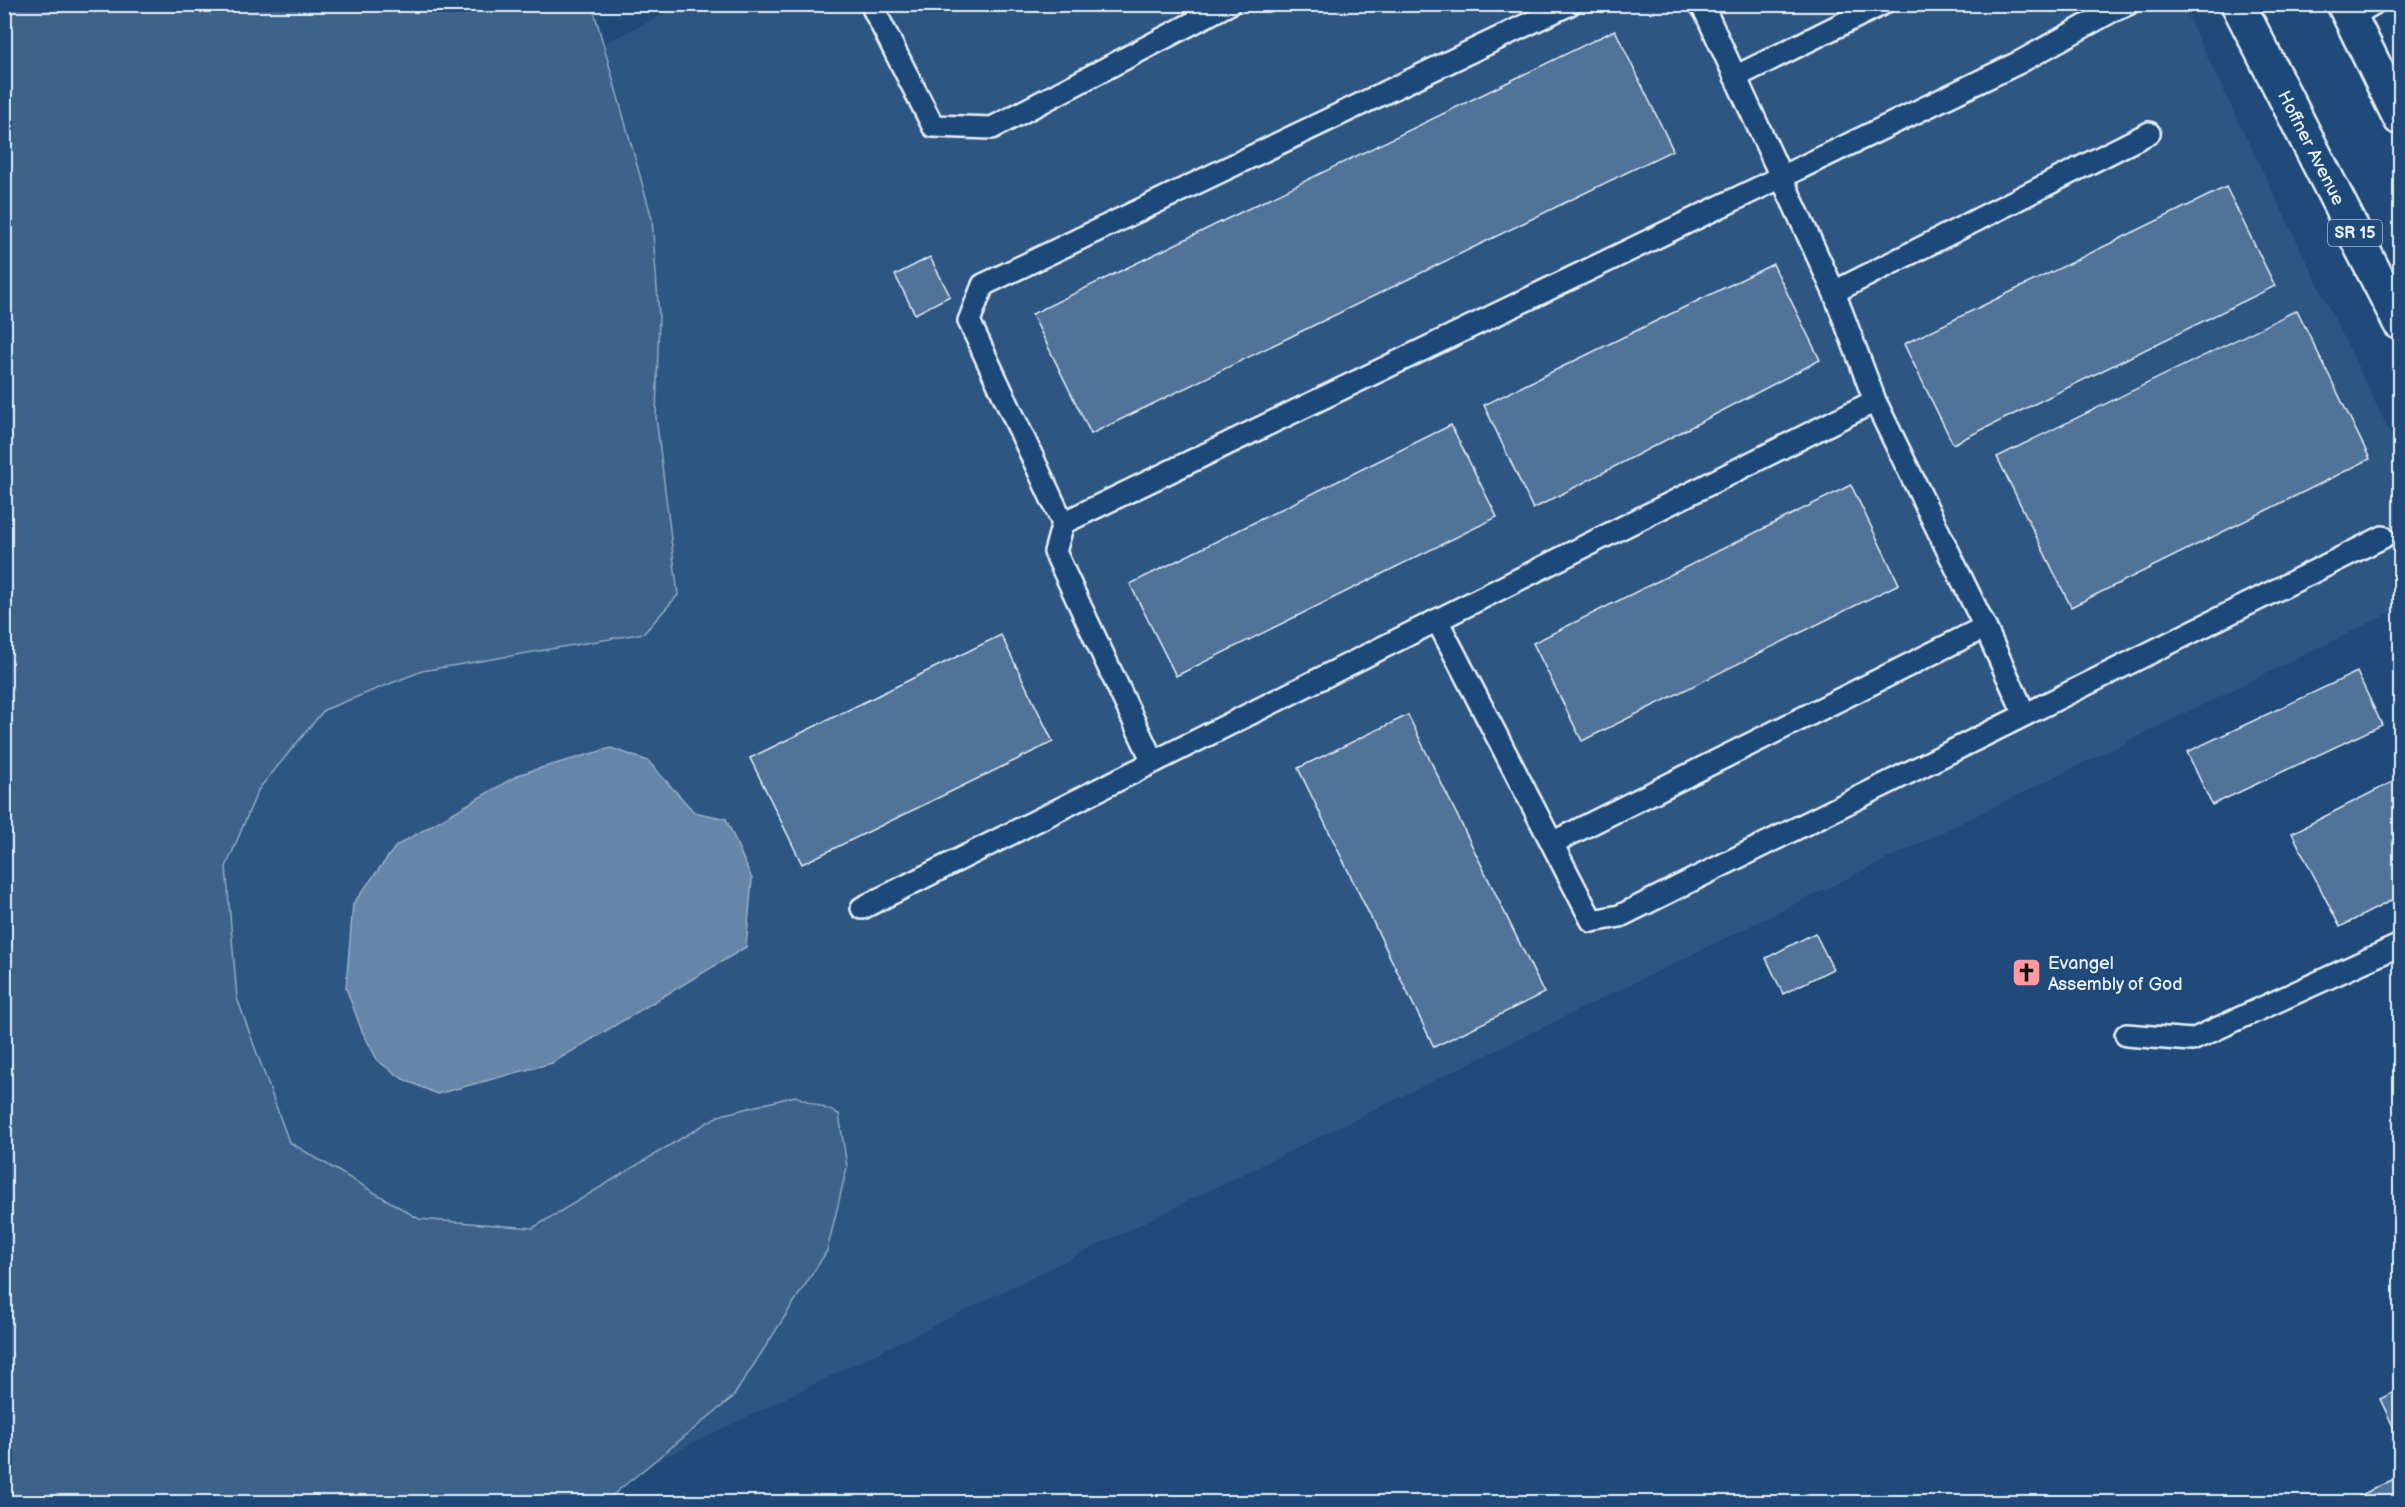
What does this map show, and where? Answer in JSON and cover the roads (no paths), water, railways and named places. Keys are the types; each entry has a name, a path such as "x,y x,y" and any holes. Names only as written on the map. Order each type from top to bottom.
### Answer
{"main road":[{"name":"Hoffner Avenue","path":"2238,4 2400,323"},
{"path":"2356,9 2400,118"}],"lane":[{"path":"875,4 873,8 933,126 992,128 1228,4"},
{"path":"1153,762 1054,552 1063,523 969,321 982,285 1570,4"},
{"path":"1700,4 1834,292 1875,401 1985,627 2025,715"},
{"path":"1735,77 1882,4"},
{"path":"1063,523 2020,62 2128,4"},
{"path":"1834,292 2149,133"},
{"path":"862,908 1875,401"},
{"path":"1437,620 1592,921 1620,916 2383,537"},
{"path":"1552,843 1985,627"},
{"path":"2126,1035 2192,1040 2400,945"}],"place":[{"name":"Evangel Assembly of God","path":"2027,973"}]}
